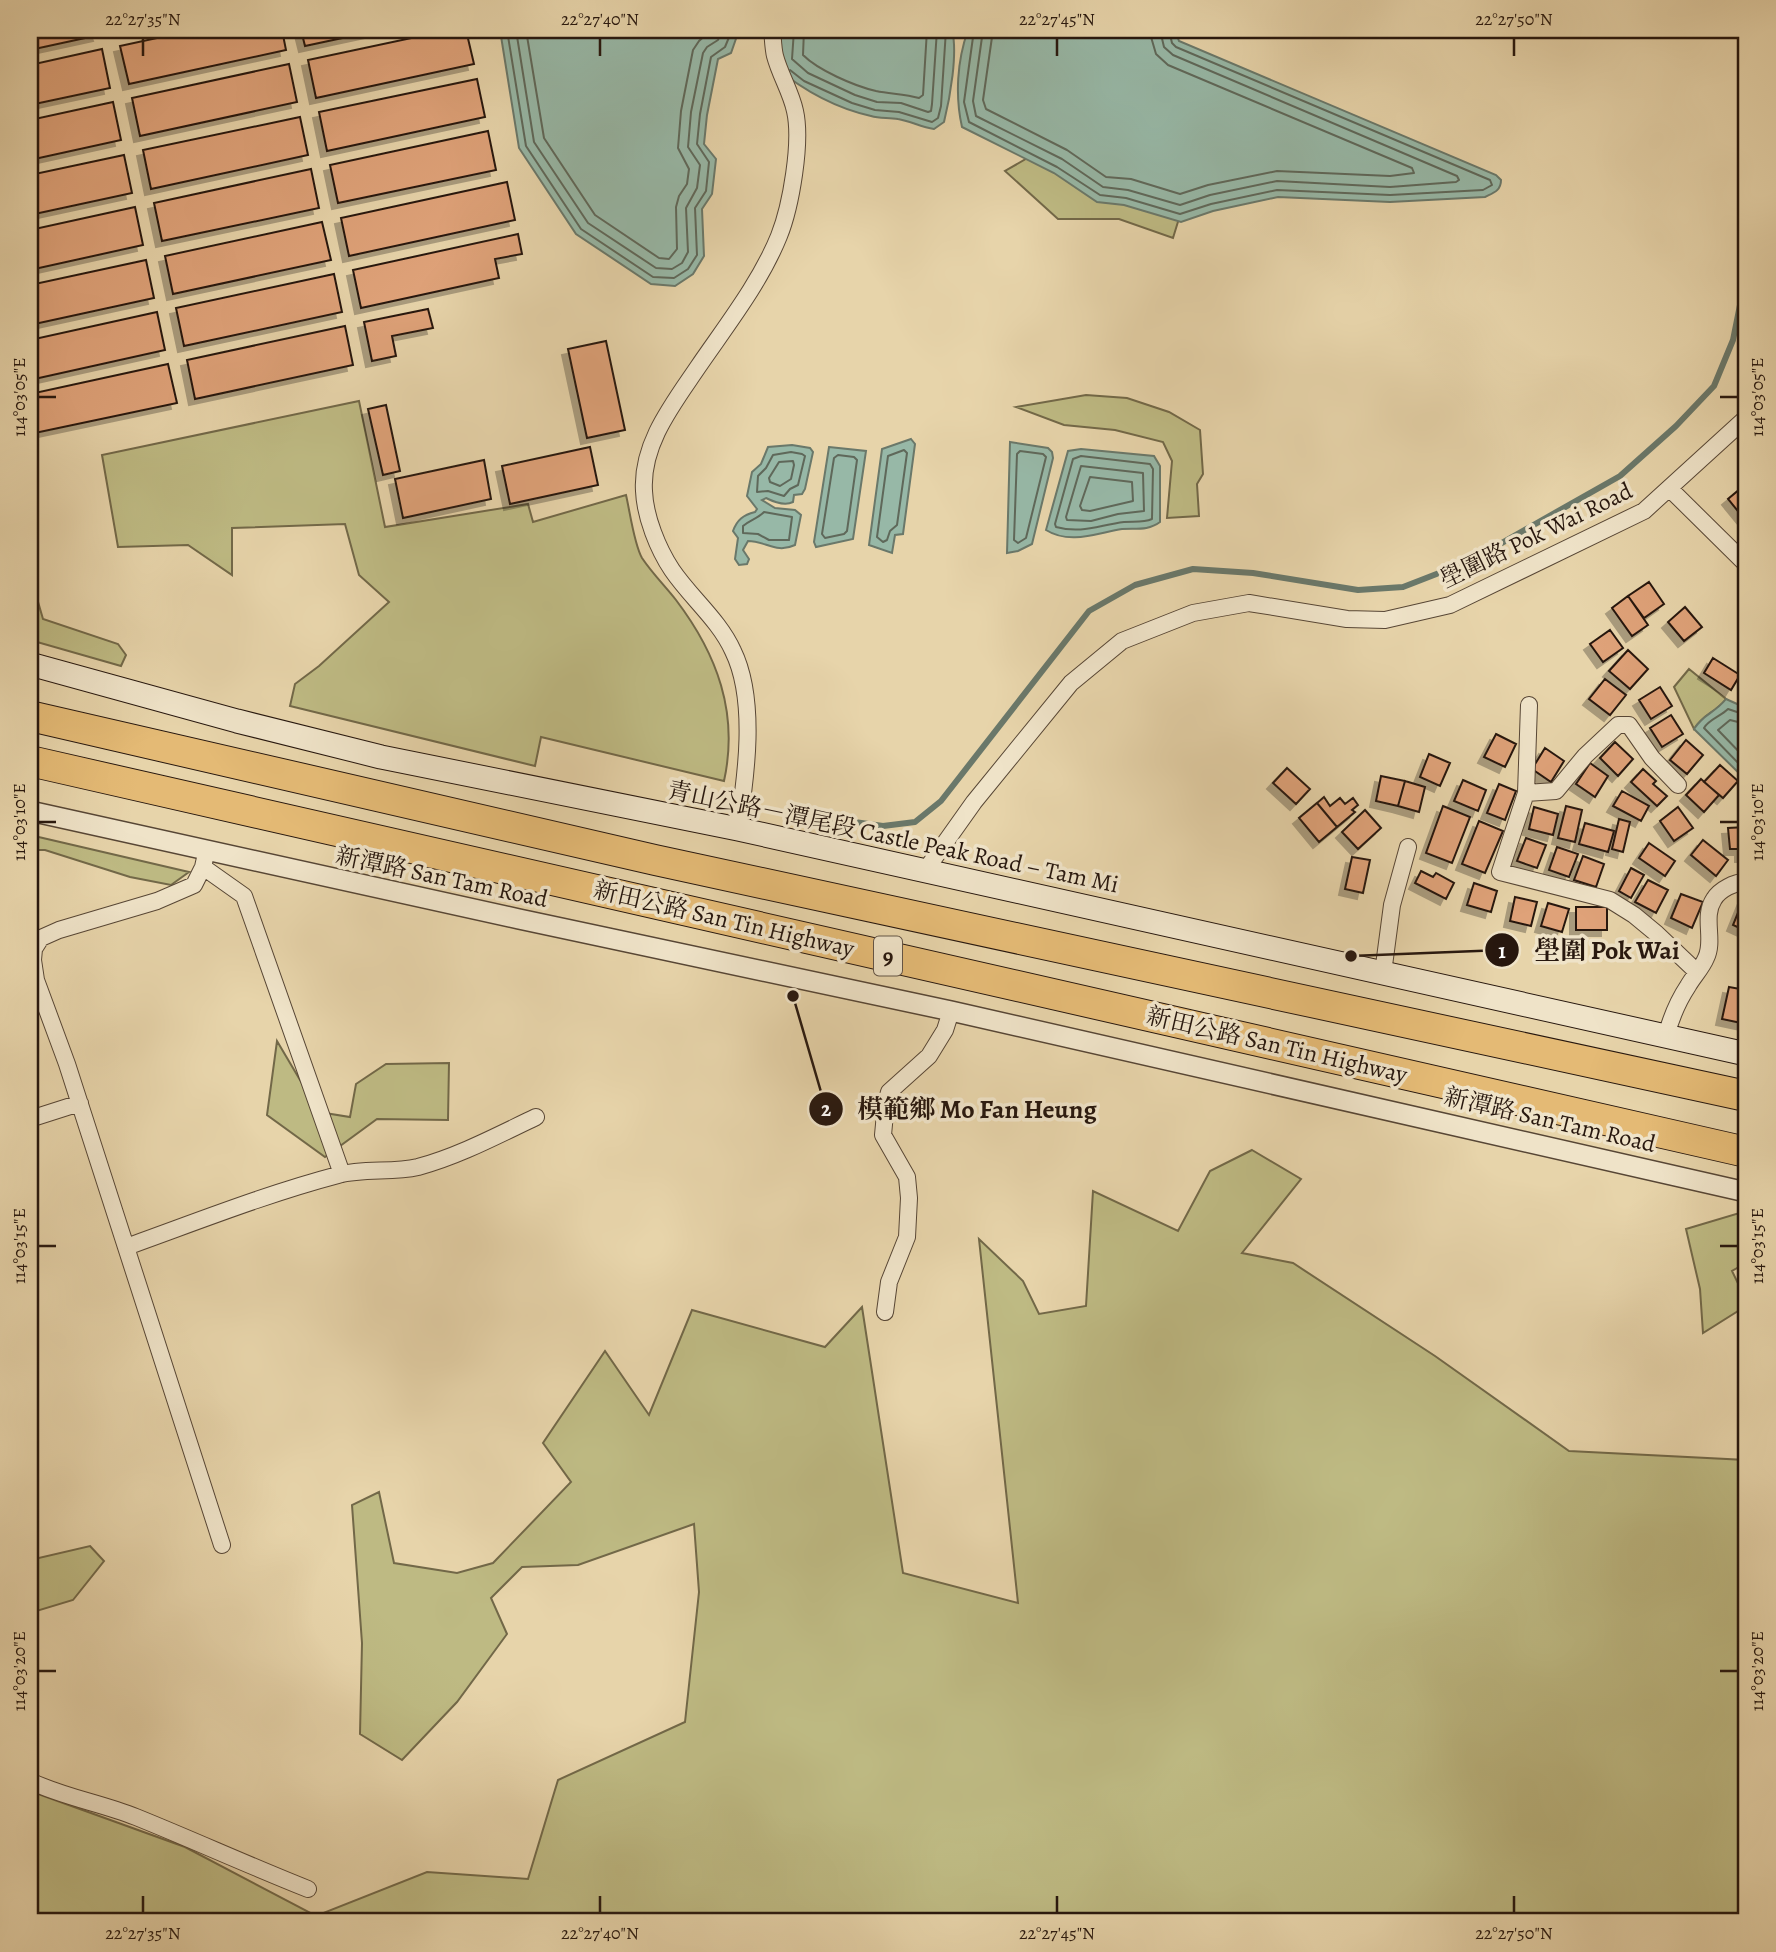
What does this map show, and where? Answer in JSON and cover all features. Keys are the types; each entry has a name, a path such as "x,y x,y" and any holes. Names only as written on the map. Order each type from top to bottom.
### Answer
{"highway":[{"name":"新田公路 San Tin Highway","path":"30,716 654,860 1746,1096"},
{"name":"新田公路 San Tin Highway","path":"30,761 1746,1152"}],"main road":[{"name":"青山公路－潭尾段 Castle Peak Road – Tam Mi","path":"30,664 237,722 381,757 738,829 1746,1054"}],"street":[{"path":"738,829 746,776 748,725 744,690 733,651 701,604 672,570 655,536 645,501 644,466 669,411 762,268 779,235 793,176 797,136 795,108 775,55 772,30"},
{"name":"壆圍路 Pok Wai Road","path":"925,871 974,803 1071,683 1122,641 1193,613 1249,603 1347,619 1385,620 1450,605 1644,511 1746,418"},
{"path":"1669,488 1746,564"},
{"path":"1529,705 1525,793 1500,873 1610,900 1657,934 1697,972"},
{"path":"1525,793 1556,791 1585,756 1618,725 1629,725 1652,758 1678,785"},
{"name":"新潭路 San Tam Road","path":"30,811 205,858 951,1011 1746,1192"},
{"path":"1383,973 1392,905 1408,847"},
{"path":"222,1545 80,1103 36,980 34,949 41,938 59,930 157,901 194,885 205,858 244,896 342,1174"},
{"path":"1666,1036 1682,995 1707,957 1708,911 1714,898 1728,887 1746,881"},
{"path":"885,1312 889,1282 907,1237 909,1198 907,1177 884,1135 886,1103 889,1092 929,1056 945,1030 951,1011"},
{"path":"30,1119 80,1103"},
{"path":"126,1247 289,1189 342,1174 415,1167 460,1153 536,1117"},
{"path":"30,1780 51,1791 99,1803 137,1817 308,1889"}],"shaded area":[{"path":"1043,149 1184,202 1173,238 1119,219 1058,219 1005,171"},
{"path":"1086,395 1127,398 1169,412 1200,430 1203,474 1197,484 1199,516 1167,518 1172,461 1163,442 1115,430 1064,425 1016,407"},
{"path":"359,401 385,527 528,504 533,522 626,495 634,536 642,558 690,620 703,642 721,685 729,732 724,781 541,737 535,766 290,706 295,684 319,666 389,602 359,575 345,524 232,528 232,575 188,545 118,547 102,455"},
{"path":"36,514 34,588 43,619 118,644 126,655 121,666 30,640 30,518"},
{"path":"1689,669 1726,699 1694,729 1674,687"},
{"path":"30,835 189,872 171,885 130,877 45,850 30,850"},
{"path":"277,1041 319,1112 350,1117 356,1084 386,1064 449,1063 448,1120 377,1119 325,1157 267,1115"},
{"path":"1252,1150 1301,1179 1242,1253 1293,1263 1435,1356 1569,1451 1746,1460 1746,1922 30,1922 30,1791 185,1847 316,1916 427,1872 528,1879 558,1780 685,1722 699,1592 694,1524 578,1565 522,1567 491,1598 507,1634 457,1702 402,1760 360,1734 362,1643 352,1505 379,1492 394,1563 457,1573 493,1563 571,1482 543,1443 605,1351 649,1415 692,1310 825,1347 862,1307 903,1573 1018,1603 979,1239 1023,1281 1039,1314 1086,1306 1093,1191 1178,1231 1210,1171"},
{"path":"1746,1211 1746,1263 1732,1271 1746,1300 1746,1306 1703,1333 1700,1289 1686,1229"},
{"path":"90,1546 104,1561 73,1600 30,1613 30,1560"}],"water":[{"path":"500,30 739,30 731,53 718,59 707,115 704,144 716,159 712,194 702,209 704,256 693,274 675,286 651,284 576,234 519,148"},
{"path":"778,30 952,30 954,63 944,122 934,129 895,118 874,117 820,97 775,67"},
{"path":"968,30 1175,30 1179,41 1496,175 1501,184 1496,191 1485,197 1390,202 1278,197 1213,211 1181,222 1124,205 1097,202 1054,173 962,127 958,78"},
{"path":"911,439 915,444 903,534 895,535 892,553 869,545 882,449"},
{"path":"1010,442 1048,448 1053,458 1032,544 1007,553"},
{"path":"792,445 810,448 813,452 805,489 802,494 794,495 793,502 787,504 766,498 762,500 775,508 795,510 801,515 795,545 777,548 748,541 743,550 749,559 747,564 739,565 735,559 738,538 733,531 741,519 757,509 747,496 752,472 761,464 768,447"},
{"path":"829,447 866,451 853,539 816,547 814,542"},
{"path":"1081,449 1154,456 1160,466 1160,522 1146,528 1074,537 1064,537 1046,530 1068,451"},
{"path":"1726,699 1746,708 1746,780 1694,729"}],"building":[{"path":"30,30 97,30 99,35 30,50"},
{"path":"194,30 282,30 286,50 129,84 120,46"},
{"path":"301,30 380,30 305,46"},
{"path":"449,30 466,30 474,64 316,98 308,60"},
{"path":"102,49 110,88 30,105 30,65"},
{"path":"289,64 297,102 140,136 132,98"},
{"path":"477,79 485,117 327,151 319,112"},
{"path":"113,102 121,140 30,160 30,120"},
{"path":"300,117 308,155 151,189 143,150"},
{"path":"488,131 496,170 338,203 330,165"},
{"path":"124,155 132,193 30,215 30,175"},
{"path":"311,169 319,208 162,241 154,203"},
{"path":"507,182 515,220 349,256 341,218"},
{"path":"135,207 143,245 30,270 30,230"},
{"path":"322,222 331,260 173,294 165,256"},
{"path":"518,234 522,254 495,259 499,278 361,308 353,270"},
{"path":"146,260 154,298 30,325 30,285"},
{"path":"334,274 342,312 184,346 176,308"},
{"path":"428,309 433,328 392,336 396,356 372,361 364,322"},
{"path":"157,312 165,350 30,380 30,340"},
{"path":"345,326 353,365 195,399 187,360"},
{"path":"606,341 625,430 587,438 568,349"},
{"path":"168,364 177,403 30,434 30,394"},
{"path":"386,405 400,471 383,475 368,409"},
{"path":"590,447 598,485 510,504 502,466"},
{"path":"484,460 491,499 403,518 395,479"},
{"path":"1746,484 1746,521 1728,499"},
{"path":"1649,582 1664,604 1644,618 1628,596"},
{"path":"1628,596 1648,625 1632,636 1612,608"},
{"path":"1685,607 1702,627 1684,641 1668,622"},
{"path":"1610,630 1623,648 1603,662 1590,644"},
{"path":"1628,650 1648,669 1630,689 1609,671"},
{"path":"1713,658 1740,675 1731,690 1704,673"},
{"path":"1605,679 1626,695 1610,715 1589,699"},
{"path":"1660,687 1672,706 1651,719 1639,700"},
{"path":"1671,715 1683,734 1662,747 1650,728"},
{"path":"1496,734 1516,744 1505,767 1484,757"},
{"path":"1686,740 1703,755 1687,774 1670,760"},
{"path":"1615,742 1633,759 1618,776 1600,758"},
{"path":"1545,748 1564,761 1551,782 1532,769"},
{"path":"1429,754 1450,763 1440,786 1420,777"},
{"path":"1590,763 1608,776 1595,797 1576,784"},
{"path":"1720,765 1738,781 1723,798 1704,782"},
{"path":"1287,768 1310,789 1296,804 1273,783"},
{"path":"1643,769 1656,781 1653,784 1667,796 1657,806 1631,782"},
{"path":"1381,776 1405,781 1398,806 1376,801"},
{"path":"1701,779 1719,795 1704,812 1686,795"},
{"path":"1463,780 1486,790 1478,811 1454,801"},
{"path":"1405,781 1425,787 1419,812 1398,806"},
{"path":"1499,784 1516,791 1505,820 1487,813"},
{"path":"1622,791 1649,806 1641,821 1613,806"},
{"path":"1324,797 1330,806 1340,798 1345,804 1353,798 1358,805 1352,810 1355,812 1337,827 1317,803"},
{"path":"1317,803 1337,827 1319,842 1299,818"},
{"path":"1443,806 1470,817 1452,863 1426,853"},
{"path":"1566,806 1582,810 1575,842 1558,838"},
{"path":"1534,807 1558,814 1553,835 1529,829"},
{"path":"1678,807 1693,828 1674,841 1660,821"},
{"path":"1365,810 1381,828 1358,849 1342,832"},
{"path":"1619,819 1630,822 1623,852 1612,849"},
{"path":"1479,821 1503,831 1485,873 1462,864"},
{"path":"1585,823 1614,831 1608,852 1579,844"},
{"path":"1746,827 1746,856 1741,856 1741,849 1730,849 1728,828"},
{"path":"1526,838 1546,845 1537,868 1517,861"},
{"path":"1703,840 1728,860 1716,876 1691,855"},
{"path":"1649,843 1675,861 1665,876 1639,858"},
{"path":"1557,847 1578,854 1569,877 1549,870"},
{"path":"1583,856 1604,864 1596,887 1574,880"},
{"path":"1352,857 1370,860 1363,893 1345,889"},
{"path":"1631,868 1644,875 1631,898 1619,891"},
{"path":"1421,871 1433,877 1436,873 1454,883 1446,899 1415,883"},
{"path":"1648,880 1668,890 1656,913 1635,902"},
{"path":"1474,883 1497,891 1491,912 1467,905"},
{"path":"1746,893 1746,931 1733,925"},
{"path":"1681,894 1703,902 1692,928 1671,918"},
{"path":"1515,897 1537,902 1531,926 1510,921"},
{"path":"1548,903 1569,909 1562,932 1541,926"},
{"path":"1576,907 1607,907 1607,930 1576,930"},
{"path":"1729,987 1746,990 1746,1024 1722,1019"}],"waterway":[{"path":"768,810 883,826 915,822 941,801 1089,611 1135,585 1193,569 1253,573 1358,590 1403,587 1470,561 1620,476 1676,426 1714,386 1733,340 1746,275"}],"place":[{"name":"壆圍 Pok Wai","path":"1351,956"},
{"name":"模範鄉 Mo Fan Heung","path":"793,996"}]}
